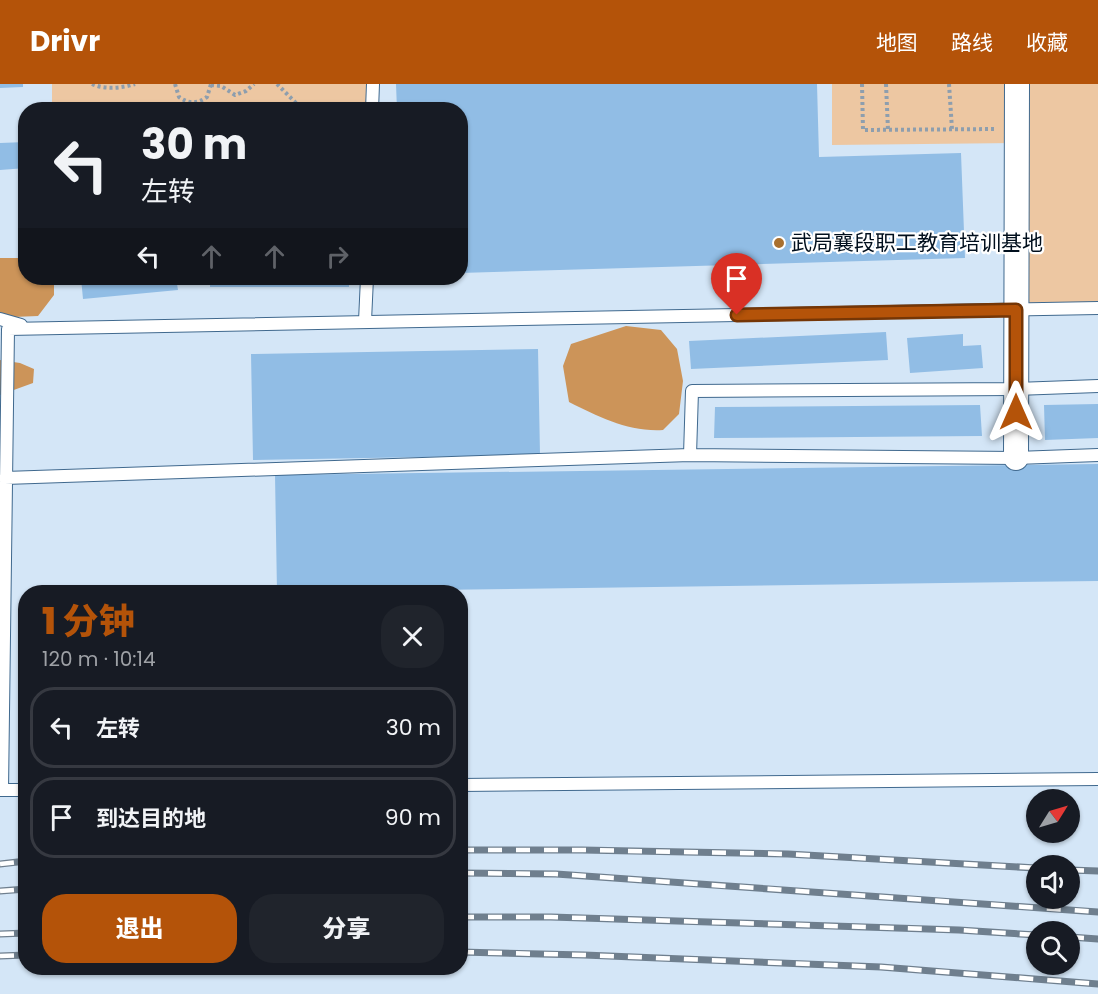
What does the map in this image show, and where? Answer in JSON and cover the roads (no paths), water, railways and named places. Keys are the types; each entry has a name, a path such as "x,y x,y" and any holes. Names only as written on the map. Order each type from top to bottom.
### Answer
{"street":[{"path":"1016,458 1017,84"}],"lane":[{"path":"372,102 373,84"},
{"path":"365,321 367,285"},
{"path":"18,790 1,790 8,329 1098,308"},
{"path":"0,319 34,328"},
{"path":"690,455 692,391 1016,389 1098,386"},
{"path":"5,478 690,455 1016,458 1098,455"},
{"path":"468,785 1098,779"}],"railway":[{"path":"468,850 788,854 1026,867"},
{"path":"0,864 18,862"},
{"path":"1080,870 1098,871"},
{"path":"468,873 556,874 1098,912"},
{"path":"0,891 18,890"},
{"path":"468,917 551,917 959,930 1026,934"},
{"path":"0,934 18,933"},
{"path":"1080,938 1098,939"},
{"path":"468,952 881,967 1098,984"},
{"path":"0,956 18,955"}],"place":[{"name":"武局襄段职工教育培训基地","path":"779,243"}]}
